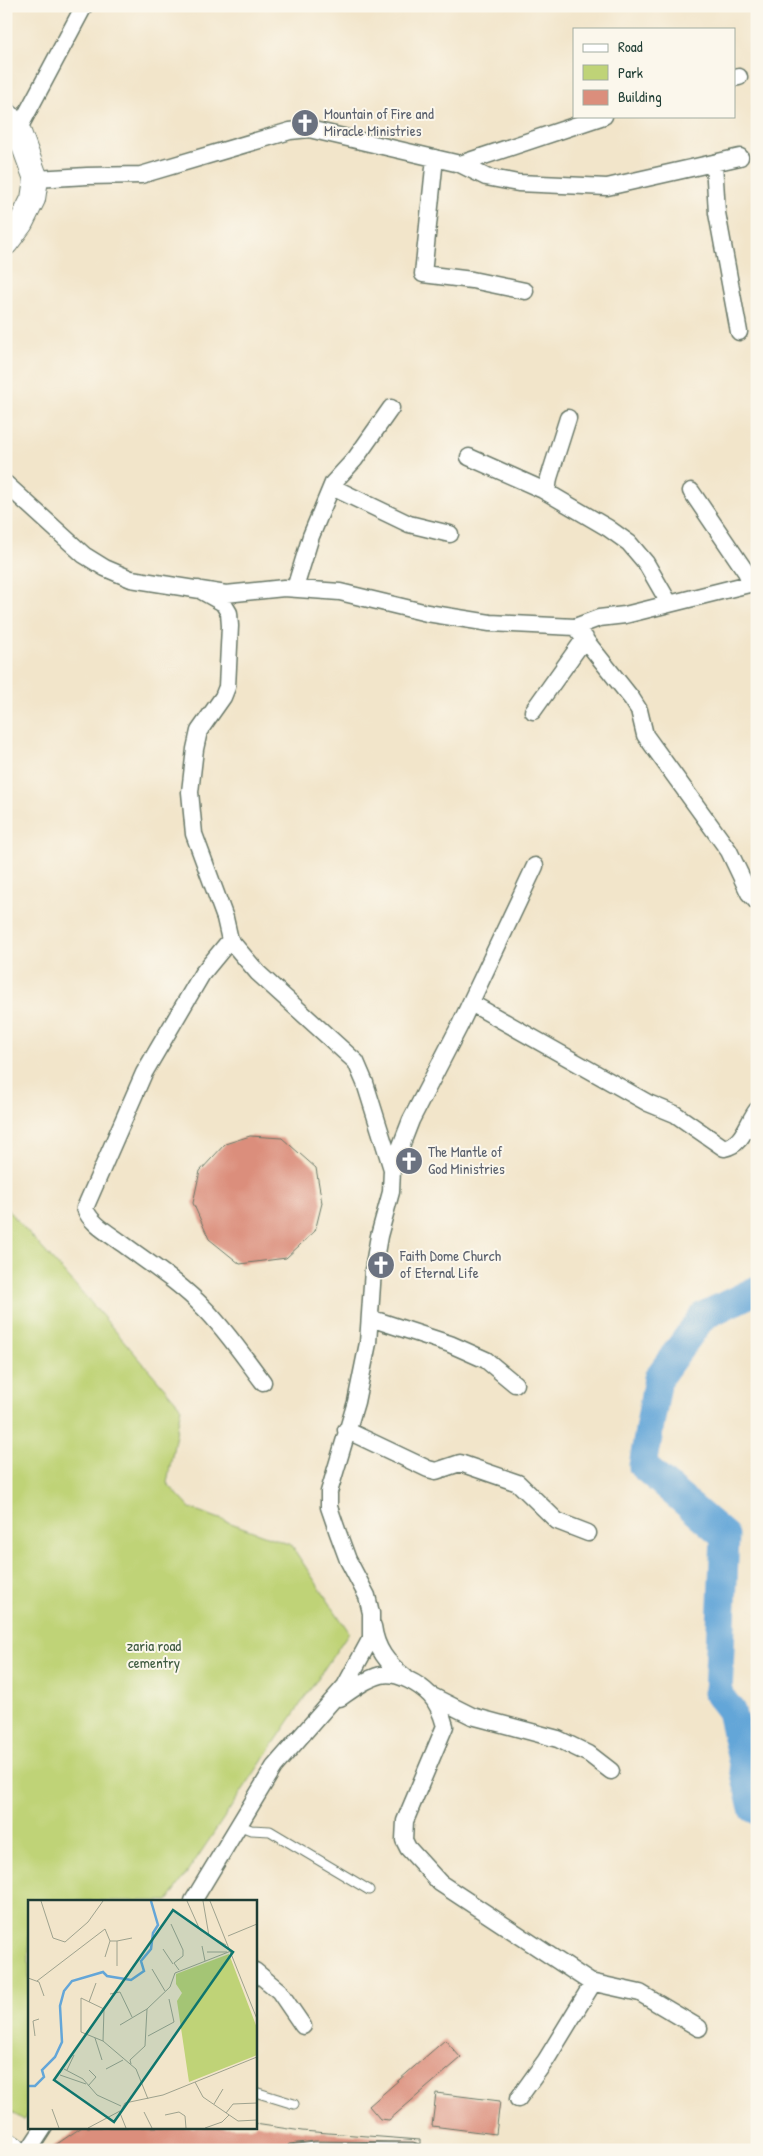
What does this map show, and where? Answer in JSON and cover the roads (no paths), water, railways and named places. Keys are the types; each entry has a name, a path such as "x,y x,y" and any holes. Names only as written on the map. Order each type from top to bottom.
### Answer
{"highway":[{"path":"6,2146 12,2150"}],"street":[{"path":"6,243 21,223 33,199 36,179 12,122 84,6"},
{"path":"460,164 598,118"},
{"path":"36,179 87,176 141,176 290,131 309,129 460,164 486,177 518,182 607,187 740,157"},
{"path":"435,158 423,274 472,280 524,291"},
{"path":"714,163 716,213 739,332"},
{"path":"295,588 311,536 332,487 355,459 391,408"},
{"path":"548,492 549,478 568,418"},
{"path":"469,457 548,492 608,528 629,543 646,564 669,604"},
{"path":"6,484 84,554 104,568 131,578 226,594 284,588 340,592 427,613 490,623 580,633 636,704 645,735 729,851 749,893 757,902"},
{"path":"332,487 409,524 450,534"},
{"path":"533,711 580,633 599,618 625,615 754,583 691,492"},
{"path":"198,589 223,604 229,613 230,626 227,688 223,697 199,731 195,749 190,792 194,834 225,918 230,940 258,973 356,1062 365,1083 392,1169"},
{"path":"535,866 471,1003 411,1120 392,1169 391,1192 379,1236 373,1270 368,1343 360,1382 328,1492 329,1507 348,1560 367,1596 374,1638 386,1661 430,1695 472,1716 558,1739 589,1754 611,1771"},
{"path":"230,940 202,974 144,1073 85,1208 87,1214 99,1226 169,1278 204,1307 222,1327 263,1382"},
{"path":"471,1003 648,1103 674,1114 724,1148 730,1147 740,1140 757,1110"},
{"path":"370,1318 450,1344 486,1360 515,1384"},
{"path":"346,1430 428,1469 436,1471 460,1463 518,1483 557,1521 588,1533"},
{"path":"195,1900 274,1767 345,1686 371,1638 371,1613"},
{"path":"326,1708 354,1688 382,1674 392,1674 409,1680"},
{"path":"430,1695 440,1711 445,1726 440,1742 405,1821 404,1840 408,1848 440,1883 593,1983 640,1993 699,2028"},
{"path":"256,1972 279,1991 304,2026"},
{"path":"518,2099 546,2060 593,1983"},
{"path":"29,2150 43,2128"}],"lane":[{"path":"238,1825 251,1830 270,1831 369,1890"},
{"path":"256,2092 294,2104"},
{"path":"295,2150 315,2147 413,2148 417,2150"}],"waterway":[{"path":"757,1290 703,1316 658,1378 643,1466 725,1536 718,1694 731,1711 753,1808 757,1810"}],"place":[{"name":"Mountain of Fire and Miracle Ministries","path":"305,123"},
{"name":"The Mantle of God Ministries","path":"409,1161"},
{"name":"Faith Dome Church of Eternal Life","path":"381,1265"}],"park label":[{"name":"zaria road cementry","path":"154,1654"}]}
